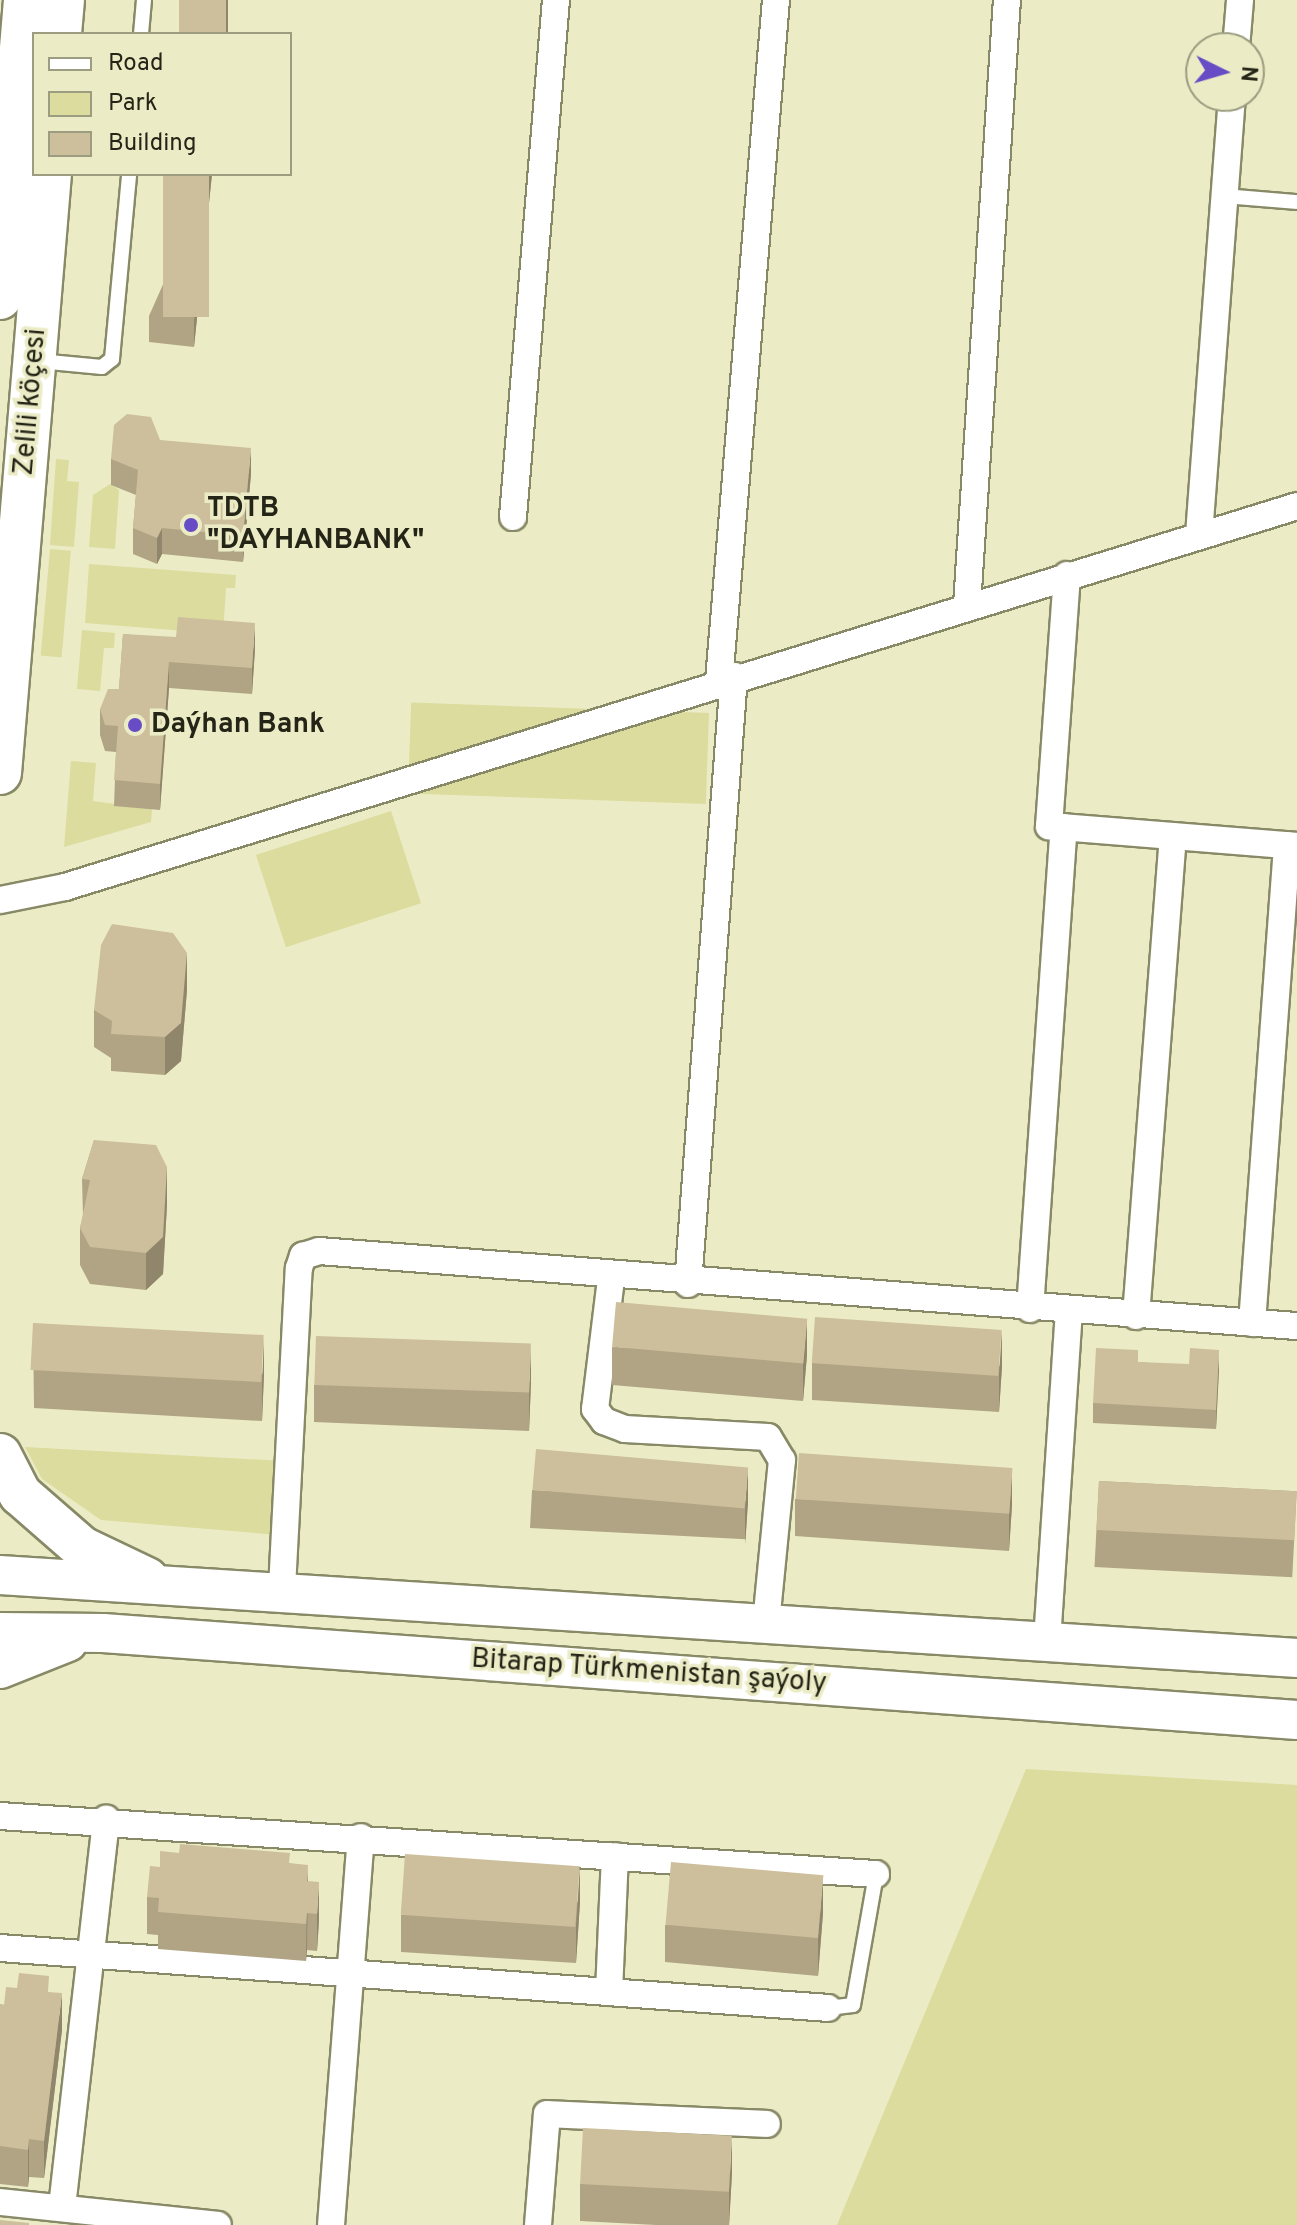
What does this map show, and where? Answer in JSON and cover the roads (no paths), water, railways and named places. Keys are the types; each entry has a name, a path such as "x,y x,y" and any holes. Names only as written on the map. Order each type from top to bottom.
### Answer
{"main road":[{"name":"Zelili köçesi","path":"0,298 25,0"},
{"path":"60,32 63,0"},
{"name":"Zelili köçesi","path":"0,773 50,176"},
{"path":"0,1455 20,1494 82,1548 147,1579"},
{"name":"Bitarap Türkmenistan şaýoly","path":"0,1575 147,1579 1297,1658"},
{"name":"Bitarap Türkmenistan şaýoly","path":"0,1632 103,1633 1297,1720"},
{"path":"0,1669 30,1652 103,1633"}],"street":[{"path":"513,517 556,0"},
{"path":"688,1284 726,678 776,0"},
{"path":"967,605 1007,0"},
{"path":"1237,32 1240,0"},
{"path":"1199,535 1231,112"},
{"path":"0,900 65,887 726,678 1297,506"},
{"path":"1067,575 1049,826 1292,846 1252,1323"},
{"path":"1030,1309 1064,827"},
{"path":"1136,1316 1173,836"},
{"path":"282,1588 303,1256 1297,1326"},
{"path":"611,1279 595,1409 604,1421 625,1429 768,1437 782,1460 766,1622"},
{"path":"1047,1641 1069,1312"},
{"path":"0,1816 106,1818 876,1874"},
{"path":"62,2207 106,1818"},
{"path":"331,2225 361,1837"},
{"path":"609,1992 615,1856"},
{"path":"0,1948 828,2008"},
{"path":"538,2225 547,2114 767,2124"},
{"path":"0,2202 218,2225"}],"lane":[{"path":"141,32 144,0"},
{"path":"35,361 102,367 112,359 129,176"},
{"path":"1225,196 1297,202"},
{"path":"828,2008 853,2005 876,1874"}],"place":[{"name":"TDTB \"DAYHANBANK\"","path":"191,525"},
{"name":"Daýhan Bank","path":"135,725"}]}
